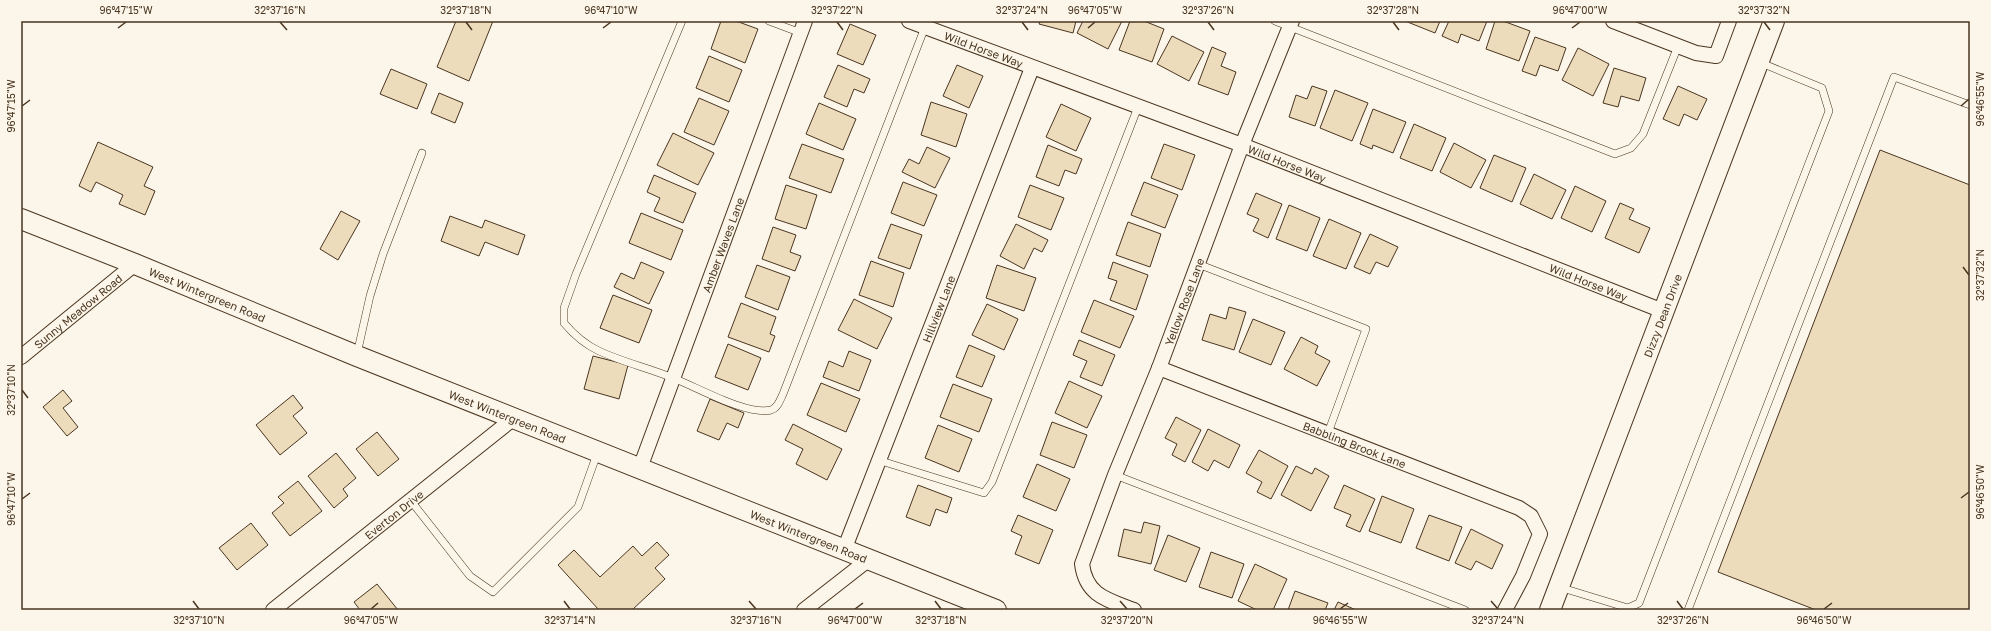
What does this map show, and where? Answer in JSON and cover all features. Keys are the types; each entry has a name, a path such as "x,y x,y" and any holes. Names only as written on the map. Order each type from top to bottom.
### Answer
{"main road":[{"name":"Dizzy Dean Drive","path":"1550,610 1774,21"},
{"name":"West Wintergreen Road","path":"21,219 135,264 357,356 996,610"}],"street":[{"name":"Wild Horse Way","path":"909,21 1242,145 1663,311"},
{"path":"1613,21 1696,53 1716,56 1729,21"},
{"name":"Yellow Rose Lane","path":"1134,610 1098,596 1087,583 1082,564 1115,475 1159,368 1242,145 1291,24"},
{"name":"Amber Waves Lane","path":"640,468 803,27"},
{"name":"Hillview Lane","path":"844,550 1032,68"},
{"name":"Sunny Meadow Road","path":"21,357 135,264"},
{"name":"Babbling Brook Lane","path":"1159,368 1519,508 1531,516 1540,534 1523,576 1505,610"},
{"name":"Everton Drive","path":"273,610 514,418"},
{"path":"804,610 868,560"}],"lane":[{"path":"682,21 576,274 564,308 564,323 575,337 599,351 674,378 724,400 757,410 772,410 778,405 925,27"},
{"path":"769,21 803,27"},
{"path":"1275,21 1291,24 1615,154 1631,148 1643,134 1678,46"},
{"path":"1558,587 1628,608 1639,603 1829,111 1822,88 1759,62"},
{"path":"1688,610 1894,77 1970,104"},
{"path":"878,460 984,493 992,482 1138,107"},
{"path":"357,356 370,296 381,261 422,153"},
{"path":"1198,264 1366,329 1328,433"},
{"path":"411,501 470,576 493,592 578,507 597,452"},
{"path":"1115,475 1466,610"}],"building":[{"path":"456,21 493,21 469,81 437,67"},
{"path":"721,21 736,21 758,29 745,63 711,49"},
{"path":"1040,21 1076,21 1073,33 1039,24"},
{"path":"1083,21 1122,21 1108,49 1077,33"},
{"path":"1130,21 1144,21 1164,29 1152,62 1119,50"},
{"path":"1405,21 1440,21 1435,33"},
{"path":"1449,21 1487,21 1479,41 1461,34 1458,43 1442,36"},
{"path":"1495,21 1503,21 1530,31 1519,61 1486,49"},
{"path":"850,24 876,35 863,65 837,54"},
{"path":"1172,36 1204,52 1189,81 1157,64"},
{"path":"1535,37 1566,48 1558,71 1540,65 1536,76 1522,71"},
{"path":"1212,47 1226,53 1221,66 1236,72 1228,95 1198,84"},
{"path":"1578,48 1609,64 1593,96 1562,80"},
{"path":"709,56 742,70 729,102 696,88"},
{"path":"838,65 870,79 864,93 854,89 847,107 824,97"},
{"path":"957,65 983,76 969,108 943,96"},
{"path":"1614,68 1646,78 1639,101 1621,96 1618,107 1603,103"},
{"path":"391,69 427,84 417,109 380,94"},
{"path":"1312,86 1327,91 1315,126 1289,117 1296,95 1307,99"},
{"path":"1678,86 1707,99 1697,120 1684,114 1679,126 1663,119"},
{"path":"1335,90 1368,103 1352,141 1320,128"},
{"path":"439,93 463,103 455,123 431,113"},
{"path":"699,98 729,111 714,145 684,132"},
{"path":"931,102 967,114 956,147 921,135"},
{"path":"819,103 856,119 843,150 806,134"},
{"path":"1061,104 1091,118 1076,151 1046,137"},
{"path":"1373,109 1406,122 1393,153 1373,145 1372,149 1360,144"},
{"path":"1414,124 1446,138 1432,171 1400,158"},
{"path":"673,133 714,153 698,185 657,165"},
{"path":"98,142 153,167 144,186 155,191 145,215 119,204 123,195 96,182 91,192 79,186"},
{"path":"1454,143 1486,160 1471,188 1440,172"},
{"path":"802,144 844,159 831,193 789,178"},
{"path":"1164,144 1195,155 1182,190 1151,178"},
{"path":"1048,145 1082,159 1076,174 1065,170 1059,186 1036,177"},
{"path":"927,147 950,158 935,188 902,172 909,159 919,164"},
{"path":"1880,150 1970,185 1970,610 1816,610 1718,572"},
{"path":"1494,155 1526,168 1512,202 1480,188"},
{"path":"1534,174 1566,190 1552,219 1520,204"},
{"path":"654,175 696,193 683,223 654,211 660,198 647,192"},
{"path":"903,182 937,195 924,226 891,213"},
{"path":"1144,182 1178,195 1165,228 1131,215"},
{"path":"786,185 817,195 806,229 775,219"},
{"path":"1030,185 1064,198 1051,230 1018,217"},
{"path":"1575,186 1606,201 1592,232 1561,218"},
{"path":"1256,193 1282,204 1268,238 1253,231 1259,219 1247,214"},
{"path":"1620,203 1634,209 1629,219 1650,228 1639,253 1605,238"},
{"path":"1289,205 1320,218 1307,251 1276,239"},
{"path":"341,211 360,221 338,260 320,249"},
{"path":"641,213 683,230 671,260 629,243"},
{"path":"450,216 482,228 485,220 525,235 518,255 485,242 479,256 441,241"},
{"path":"1329,219 1361,233 1346,269 1313,256"},
{"path":"1128,222 1161,234 1150,267 1116,255"},
{"path":"891,224 922,235 910,269 878,258"},
{"path":"1016,224 1048,240 1042,252 1034,248 1024,269 1000,256"},
{"path":"773,227 796,235 790,252 801,256 795,271 762,259"},
{"path":"1370,234 1398,247 1388,267 1376,262 1370,274 1354,267"},
{"path":"871,261 904,273 893,307 859,295"},
{"path":"641,262 664,272 649,304 614,287 621,273 634,279"},
{"path":"1113,262 1148,275 1136,310 1110,300 1117,281 1108,278"},
{"path":"757,265 790,277 778,310 745,297"},
{"path":"997,265 1036,278 1024,311 986,298"},
{"path":"613,295 652,310 639,343 600,328"},
{"path":"854,299 892,318 877,349 838,330"},
{"path":"1094,300 1134,316 1120,348 1081,332"},
{"path":"741,303 776,317 770,334 775,336 769,352 728,337"},
{"path":"987,304 1018,319 1004,350 972,335"},
{"path":"1229,307 1246,312 1234,350 1202,340 1210,314 1226,319"},
{"path":"1253,319 1285,332 1271,365 1239,352"},
{"path":"1301,337 1318,346 1315,353 1330,361 1317,386 1284,369"},
{"path":"1079,340 1115,355 1102,386 1080,377 1087,361 1073,355"},
{"path":"728,344 761,358 748,390 715,377"},
{"path":"969,345 995,356 982,387 956,377"},
{"path":"849,351 871,360 859,391 823,377 829,361 843,367"},
{"path":"593,356 628,365 619,399 584,389"},
{"path":"1069,381 1102,396 1087,428 1055,413"},
{"path":"821,383 860,399 846,432 807,415"},
{"path":"953,384 992,399 979,432 940,417"},
{"path":"63,390 72,401 63,408 78,427 67,436 43,407"},
{"path":"293,395 303,408 293,416 307,433 280,455 256,425"},
{"path":"710,399 744,413 738,428 727,423 719,440 697,431"},
{"path":"1176,417 1201,430 1185,462 1172,455 1177,444 1165,438"},
{"path":"1052,422 1087,435 1074,468 1040,455"},
{"path":"793,424 842,449 827,480 796,464 803,449 785,440"},
{"path":"938,425 972,439 959,472 925,458"},
{"path":"1208,429 1240,445 1229,468 1214,460 1208,471 1192,462"},
{"path":"377,432 399,459 378,476 356,449"},
{"path":"1259,450 1288,466 1271,499 1257,492 1262,482 1246,473"},
{"path":"336,453 356,478 343,489 348,496 334,508 308,476"},
{"path":"1037,464 1070,479 1056,511 1023,497"},
{"path":"1296,466 1312,474 1315,468 1329,476 1311,511 1281,495"},
{"path":"298,481 322,511 290,536 272,513 284,503 278,497"},
{"path":"918,485 952,498 947,513 936,509 930,526 906,517"},
{"path":"1344,485 1375,499 1360,532 1346,526 1351,515 1334,508"},
{"path":"1382,496 1414,509 1401,543 1369,531"},
{"path":"1018,515 1053,530 1039,564 1015,554 1022,536 1011,531"},
{"path":"1429,515 1462,527 1449,561 1416,548"},
{"path":"1144,522 1160,526 1151,564 1118,556 1124,529 1141,533"},
{"path":"251,523 268,545 237,570 219,548"},
{"path":"1471,529 1503,545 1492,569 1476,561 1471,570 1455,563"},
{"path":"1168,535 1200,548 1186,582 1154,570"},
{"path":"657,542 669,555 655,568 665,579 632,610 599,610 558,565 574,550 600,577 633,546 642,556"},
{"path":"1211,552 1244,564 1232,598 1199,587"},
{"path":"1255,564 1287,579 1273,610 1257,610 1238,601"},
{"path":"377,584 398,610 360,610 354,602"},
{"path":"1295,591 1328,603 1325,610 1288,610"},
{"path":"1338,602 1356,610 1334,610"}]}
